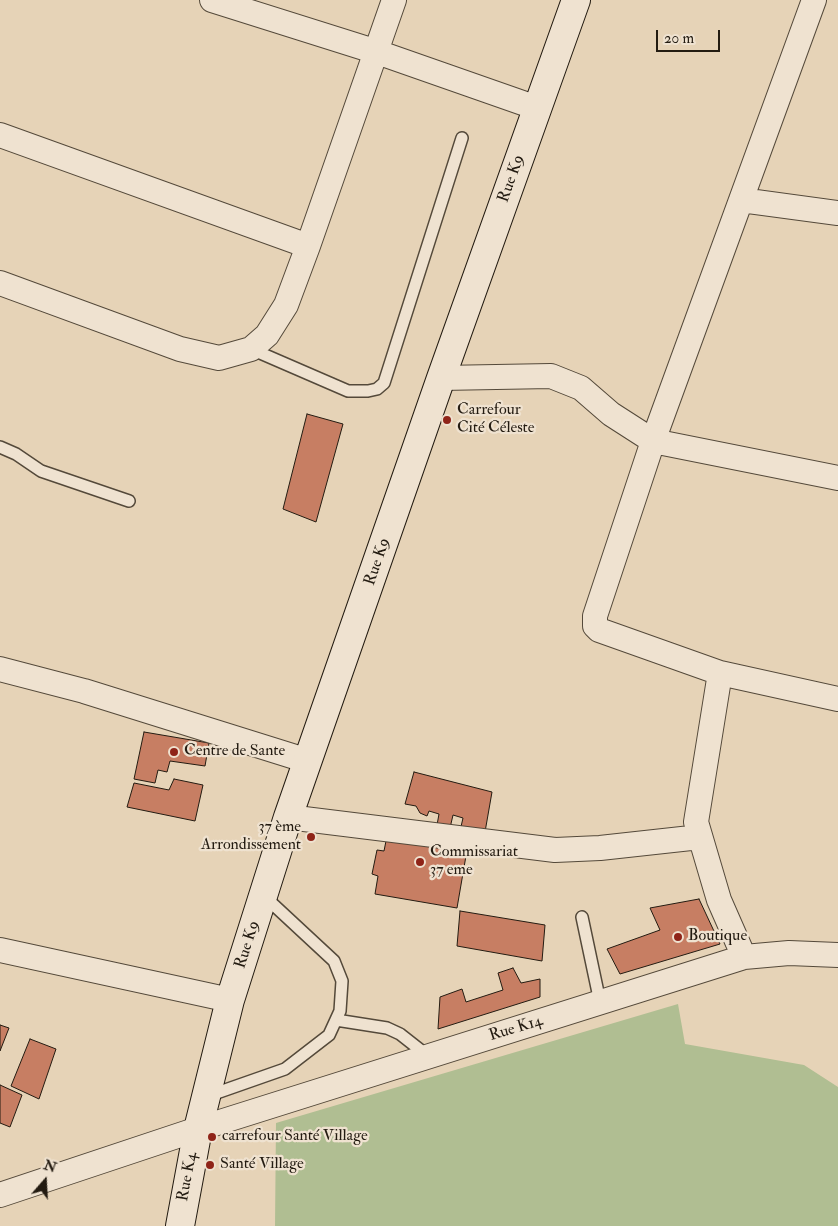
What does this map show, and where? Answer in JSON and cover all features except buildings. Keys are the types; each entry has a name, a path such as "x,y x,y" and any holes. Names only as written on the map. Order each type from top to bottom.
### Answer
{"street":[{"path":"212,0 377,52 537,108"},
{"path":"0,283 180,349 219,358 250,349 266,335 286,305 394,0"},
{"name":"Rue K9","path":"198,1129 230,1000 288,817 441,378 576,0"},
{"path":"814,0 653,441 595,616 595,626 599,630 720,673 838,699"},
{"path":"0,135 308,246"},
{"path":"741,200 838,213"},
{"path":"441,378 551,376 581,388 611,414 653,441 838,478"},
{"path":"0,669 84,692 308,761"},
{"path":"720,673 696,822 719,900 744,957"},
{"path":"288,817 554,850 600,848 700,836"},
{"path":"0,950 230,1000"},
{"name":"Rue K14","path":"0,1195 198,1129 744,957 789,953 838,955"},
{"name":"Rue K4","path":"180,1226 198,1129"}],"lane":[{"path":"250,349 348,391 368,391 377,389 384,383 462,138"},
{"path":"0,447 16,454 41,471 129,501"},
{"path":"206,1096 285,1070 329,1035 340,1011 342,981 334,961 264,896"},
{"path":"582,917 600,1002"},
{"path":"336,1020 387,1028 400,1034 428,1056"}],"green space":[{"path":"678,1004 685,1044 804,1065 838,1087 838,1226 275,1226 276,1123"}],"place":[{"name":"Carrefour Cité Céleste","path":"447,420"},
{"name":"Centre de Sante","path":"174,752"},
{"name":"37 ème Arrondissement","path":"311,837"},
{"name":"Commissariat 37 eme","path":"420,862"},
{"name":"Boutique","path":"678,937"},
{"name":"carrefour Santé Village","path":"212,1137"},
{"name":"Santé Village","path":"210,1165"}]}
